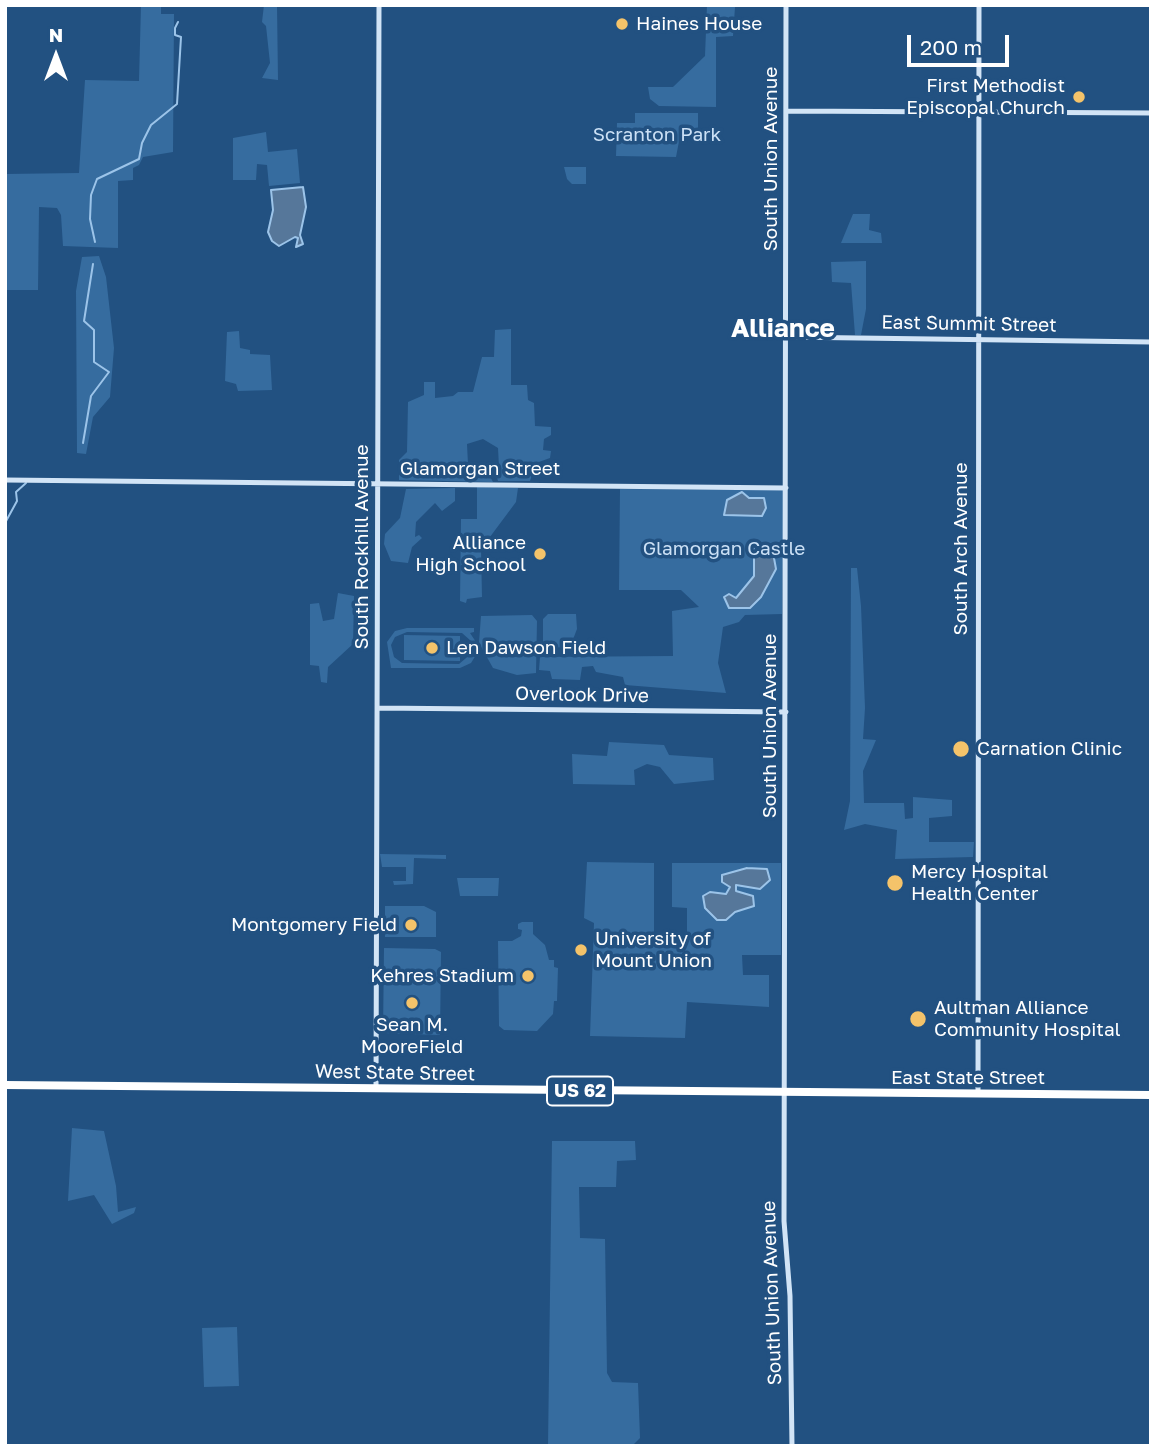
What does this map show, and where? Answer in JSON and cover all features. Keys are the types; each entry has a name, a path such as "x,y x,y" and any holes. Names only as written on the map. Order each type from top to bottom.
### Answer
{"highway":[{"name":"West State Street","path":"5,1085 784,1093"},
{"name":"East State Street","path":"784,1093 1151,1095"}],"street":[{"name":"South Rockhill Avenue","path":"376,1088 379,5"},
{"name":"South Union Avenue","path":"786,5 784,1093 785,1238 790,1301 792,1446"},
{"name":"South Arch Avenue","path":"978,1094 979,5"},
{"path":"787,111 1151,113"},
{"name":"East Summit Street","path":"786,337 1151,342"},
{"name":"Glamorgan Street","path":"5,480 786,488"},
{"name":"Overlook Drive","path":"378,708 786,712"}],"green space":[{"path":"141,5 161,5 161,14 174,14 173,152 143,157 139,165 133,168 133,180 118,181 118,248 63,246 61,215 57,208 39,207 38,290 5,290 5,174 79,173 85,80 139,81"},
{"path":"264,5 277,5 278,80 262,78 270,63 266,26 262,22"},
{"path":"707,5 735,7 733,36 716,37 716,107 659,106 650,99 648,87 673,87 705,56"},
{"name":"Scranton Park","path":"635,113 698,113 698,131 681,131 676,157 616,156 617,123 635,123"},
{"path":"266,132 268,152 297,149 300,183 269,186 267,165 257,164 256,180 233,180 233,138"},
{"path":"564,167 586,167 586,184 572,184 567,179"},
{"path":"853,214 870,214 869,230 881,233 882,243 841,243"},
{"path":"99,256 106,277 114,348 110,397 93,417 86,454 77,453 76,291 82,257"},
{"path":"866,261 866,309 861,335 855,335 851,283 832,282 831,262"},
{"path":"511,329 511,385 527,385 528,400 534,403 535,426 551,427 551,435 544,439 543,450 551,451 550,458 536,463 530,481 498,481 495,471 499,467 498,448 483,439 467,444 468,464 486,469 493,482 399,480 399,460 407,452 408,402 424,395 424,382 435,382 435,398 453,396 458,392 473,392 482,357 494,357 495,330"},
{"path":"239,331 240,348 250,350 250,354 270,355 272,390 238,391 236,384 225,381 227,332"},
{"path":"477,487 518,488 516,502 481,549 482,597 467,599 466,603 460,601 461,519 477,519"},
{"path":"455,488 455,501 442,511 435,503 416,522 415,537 419,535 422,538 412,547 408,563 391,561 384,544 385,534 400,518 406,489"},
{"name":"Glamorgan Castle","path":"620,489 784,490 782,614 745,615 739,622 723,627 718,663 726,693 625,685 623,677 596,672 593,666 582,667 580,680 552,679 550,671 539,670 540,657 673,656 672,611 699,607 681,590 619,590"},
{"path":"851,568 857,568 861,606 865,708 863,739 876,740 863,771 864,803 904,803 905,819 913,818 913,797 952,800 952,816 929,818 929,842 974,842 973,857 895,859 897,830 865,824 844,830 850,801"},
{"path":"338,593 354,596 353,644 328,667 327,683 321,682 319,666 310,665 310,604 319,603 323,621 334,619"},
{"path":"548,614 576,614 577,629 572,642 563,647 543,649 543,619"},
{"path":"532,615 537,621 536,673 517,675 493,668 479,643 481,616"},
{"path":"407,628 474,628 474,632 470,633 476,642 476,655 471,663 460,668 391,668 387,642 395,631","holes":["407,632 462,633 471,641 472,653 459,664 402,663 394,657 391,645 395,637"]},
{"name":"Len Dawson Field","path":"404,635 460,636 460,661 404,660"},
{"path":"609,742 664,745 669,755 713,758 714,780 674,784 660,767 647,764 634,770 635,785 573,784 572,754 607,756"},
{"path":"380,854 446,855 446,859 414,858 413,884 394,885 393,881 406,881 406,867 382,867"},
{"path":"587,862 654,863 654,938 687,938 687,908 672,907 672,863 781,863 781,955 742,955 743,975 769,975 769,1007 687,1002 685,1038 590,1036 594,923 584,918"},
{"path":"457,878 499,878 498,896 460,896"},
{"name":"Montgomery Field","path":"385,906 424,906 436,912 436,937 385,937"},
{"name":"Kehres Stadium","path":"533,922 533,934 545,945 549,960 554,960 554,967 558,968 557,1001 554,1001 553,1014 537,1031 504,1030 499,1026 498,941 512,941 521,936 522,930 518,929 518,924"},
{"name":"Sean M. MooreField","path":"384,948 435,949 441,952 440,1035 383,1033"},
{"path":"72,1128 104,1131 116,1186 118,1212 136,1207 134,1213 112,1224 94,1195 68,1201"},
{"path":"552,1141 635,1141 636,1160 617,1161 616,1187 579,1187 580,1238 605,1239 607,1373 612,1382 638,1383 640,1438 632,1446 548,1446"},
{"path":"237,1327 239,1386 204,1387 202,1328"}],"shaded area":[{"path":"303,187 306,207 300,235 303,244 296,247 298,238 295,237 279,246 272,241 268,232 273,210 271,190"},
{"path":"742,492 749,498 764,498 766,508 762,516 724,515 727,500"},
{"path":"772,547 776,569 761,597 750,608 729,608 724,597 729,594 736,598 754,576 754,549"},
{"path":"747,868 767,869 770,880 760,889 736,885 736,891 753,896 754,906 735,912 726,920 717,920 705,908 703,896 710,892 726,894 730,887 722,882 722,875"}],"waterway":[{"path":"95,242 90,219 91,195 97,179 139,159 142,143 151,125 177,104 181,37 175,35 178,22"},
{"path":"83,443 91,396 109,372 94,362 94,330 84,321 93,264"},
{"path":"5,523 17,501 16,492 26,483"}],"place":[{"name":"Haines House","path":"622,24"},
{"name":"First Methodist Episcopal Church","path":"1079,97"},
{"name":"Alliance High School","path":"540,554"},
{"name":"Len Dawson Field","path":"432,648"},
{"name":"Carnation Clinic","path":"961,749"},
{"name":"Mercy Hospital Health Center","path":"895,883"},
{"name":"Montgomery Field","path":"411,925"},
{"name":"University of Mount Union","path":"581,950"},
{"name":"Kehres Stadium","path":"528,976"},
{"name":"Sean M. MooreField","path":"412,1003"},
{"name":"Aultman Alliance Community Hospital","path":"918,1019"}],"district":[{"name":"Alliance","path":"783,329"}]}
